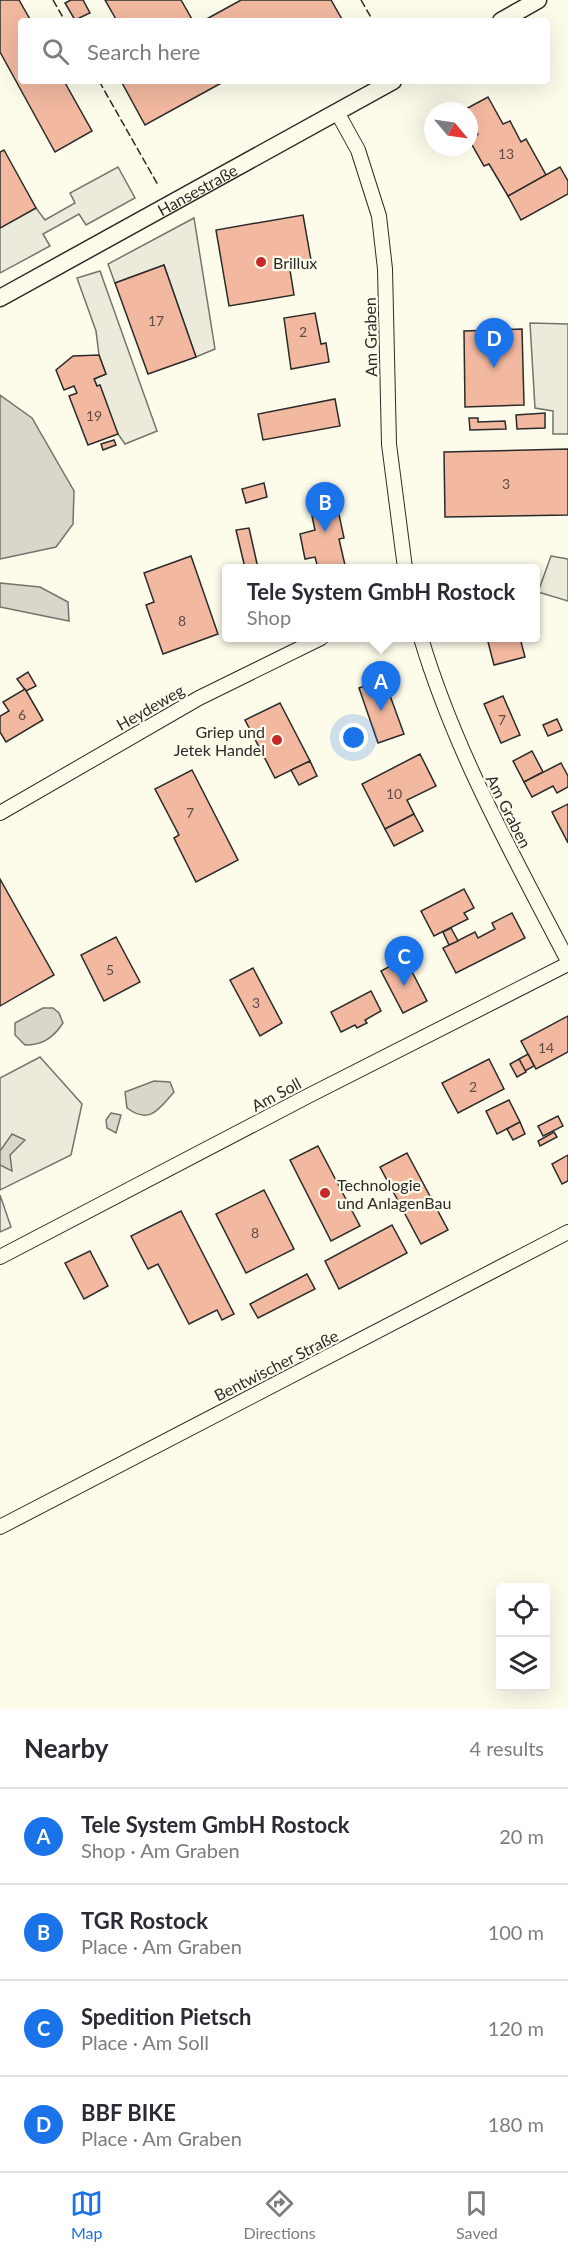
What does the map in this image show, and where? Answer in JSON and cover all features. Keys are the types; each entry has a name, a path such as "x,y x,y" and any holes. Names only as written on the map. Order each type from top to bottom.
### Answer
{"street":[{"path":"506,18 538,0"},
{"name":"Hansestraße","path":"0,298 388,84"},
{"name":"Am Graben","path":"337,112 358,150 379,216 385,269 389,444 392,483 404,564"},
{"name":"Heydeweg","path":"0,813 199,699 313,642"},
{"name":"Am Graben","path":"422,642 451,724 476,783 568,962"},
{"name":"Am Soll","path":"0,1257 568,962"},
{"name":"Bentwischer Straße","path":"0,1527 568,1232"}],"shaded area":[{"path":"118,167 135,198 86,225 79,214 43,234 50,246 0,273 0,228 36,208 45,220 75,203 70,193"},
{"path":"194,218 215,349 196,357 164,265 115,283 108,264"},
{"path":"100,271 157,431 125,444 118,434 94,379 106,374 99,355 96,331 77,278"},
{"path":"530,323 568,324 568,434 553,434 553,411 535,408"},
{"path":"0,395 32,418 74,491 73,524 56,547 0,559"},
{"path":"551,556 568,559 568,601 540,593"},
{"path":"0,583 40,587 68,602 69,621 0,607"},
{"path":"43,1008 53,1008 59,1013 63,1023 47,1040 25,1045 15,1035 15,1023"},
{"path":"40,1057 82,1104 71,1155 0,1190 0,1078"},
{"path":"154,1081 170,1082 174,1092 159,1109 154,1113 142,1115 127,1108 125,1092"},
{"path":"111,1113 121,1115 116,1133 107,1128 106,1120"},
{"path":"12,1134 25,1140 10,1155 12,1171 0,1165 0,1151"},
{"path":"0,1195 11,1227 0,1232"}],"building":[{"path":"0,0 19,0 29,18 18,18 18,84 66,84 92,131 55,152 0,52"},
{"path":"71,0 83,0 90,13 74,18 65,3"},
{"path":"105,0 181,0 191,18 115,18"},
{"path":"241,0 331,0 341,18 208,18"},
{"path":"123,84 220,84 145,125"},
{"path":"488,97 503,124 510,121 521,142 526,139 546,175 508,196 489,164 484,166 478,155 478,102"},
{"path":"4,150 36,208 0,228 0,152"},
{"path":"560,167 568,181 568,194 521,220 508,196"},
{"name":"Brillux","path":"303,215 311,260 289,264 294,295 229,306 216,230"},
{"path":"164,265 196,357 148,374 115,283"},
{"path":"315,313 321,344 326,343 329,362 291,369 284,318"},
{"path":"522,329 524,405 465,407 464,331"},
{"path":"99,355 106,374 94,379 97,386 100,385 118,434 88,445 69,396 77,393 74,386 64,390 56,370 73,356"},
{"path":"335,399 340,426 263,440 258,414"},
{"path":"545,413 545,428 517,429 516,415"},
{"path":"469,418 478,418 478,422 505,421 506,429 470,430"},
{"path":"114,440 116,445 103,450 101,444"},
{"path":"568,449 568,515 445,517 444,452"},
{"path":"264,483 267,497 246,503 242,489"},
{"path":"334,491 344,538 339,539 345,564 317,564 315,557 305,559 300,534 315,530 308,497"},
{"path":"249,528 257,564 244,564 236,530"},
{"path":"191,556 218,634 163,654 146,605 154,602 144,573"},
{"path":"488,642 521,642 525,657 494,665"},
{"path":"28,672 36,686 26,691 17,679"},
{"path":"384,679 404,734 378,743 359,688"},
{"path":"25,689 43,720 6,742 0,732 0,716 9,711 3,702"},
{"path":"503,696 520,735 501,743 484,704"},
{"name":"Griep und Jetek Handel","path":"280,703 310,761 275,778 245,720"},
{"path":"557,719 562,730 548,736 543,725"},
{"path":"532,751 543,772 524,782 513,761"},
{"path":"420,754 436,786 407,800 414,814 385,829 362,784"},
{"path":"310,761 317,776 299,785 291,770"},
{"path":"561,763 568,776 568,787 557,793 553,786 532,797 524,782"},
{"path":"192,770 238,860 196,882 174,838 179,835 155,789"},
{"path":"568,804 568,843 552,812"},
{"path":"414,814 423,831 394,846 385,829"},
{"path":"0,879 54,975 0,1006"},
{"path":"464,889 474,908 464,913 468,919 434,936 421,911"},
{"path":"512,913 525,938 456,973 443,948 475,932 478,938 495,929 492,923"},
{"path":"451,928 458,941 449,945 443,932"},
{"path":"116,937 140,982 104,1001 81,955"},
{"path":"405,958 427,1001 403,1013 381,971"},
{"path":"253,968 282,1023 260,1036 230,980"},
{"path":"371,991 381,1011 365,1020 367,1023 357,1028 355,1025 341,1032 331,1012"},
{"path":"568,1016 568,1052 536,1069 521,1041"},
{"path":"528,1054 534,1066 525,1071 519,1059"},
{"path":"489,1059 504,1089 458,1113 442,1083"},
{"path":"519,1059 526,1072 517,1077 510,1064"},
{"path":"509,1100 520,1122 497,1134 486,1111"},
{"path":"558,1116 563,1126 543,1136 538,1126"},
{"path":"520,1122 525,1134 513,1140 507,1129"},
{"path":"554,1132 557,1137 540,1146 538,1141"},
{"name":"Technologie und AnlagenBau","path":"318,1146 360,1226 331,1241 290,1160"},
{"path":"407,1153 448,1230 421,1244 380,1167"},
{"path":"568,1155 568,1181 562,1184 552,1164"},
{"path":"264,1190 294,1249 246,1273 216,1214"},
{"path":"181,1211 234,1314 222,1320 217,1310 189,1324 158,1264 148,1269 131,1236"},
{"path":"392,1225 407,1253 339,1289 325,1261"},
{"path":"90,1251 108,1286 84,1299 65,1263"},
{"path":"307,1274 315,1289 258,1318 250,1304"}],"fence":[{"path":"53,0 63,18"},
{"path":"361,0 371,18"},
{"path":"101,84 158,185"}],"place":[{"name":"Brillux","path":"261,262"},
{"name":"BBF BIKE","path":"494,368"},
{"name":"TGR Rostock","path":"325,532"},
{"name":"Tele System GmbH Rostock","path":"381,711"},
{"name":"Griep und Jetek Handel","path":"277,740"},
{"name":"Spedition Pietsch","path":"404,986"},
{"name":"Technologie und AnlagenBau","path":"325,1193"}]}
